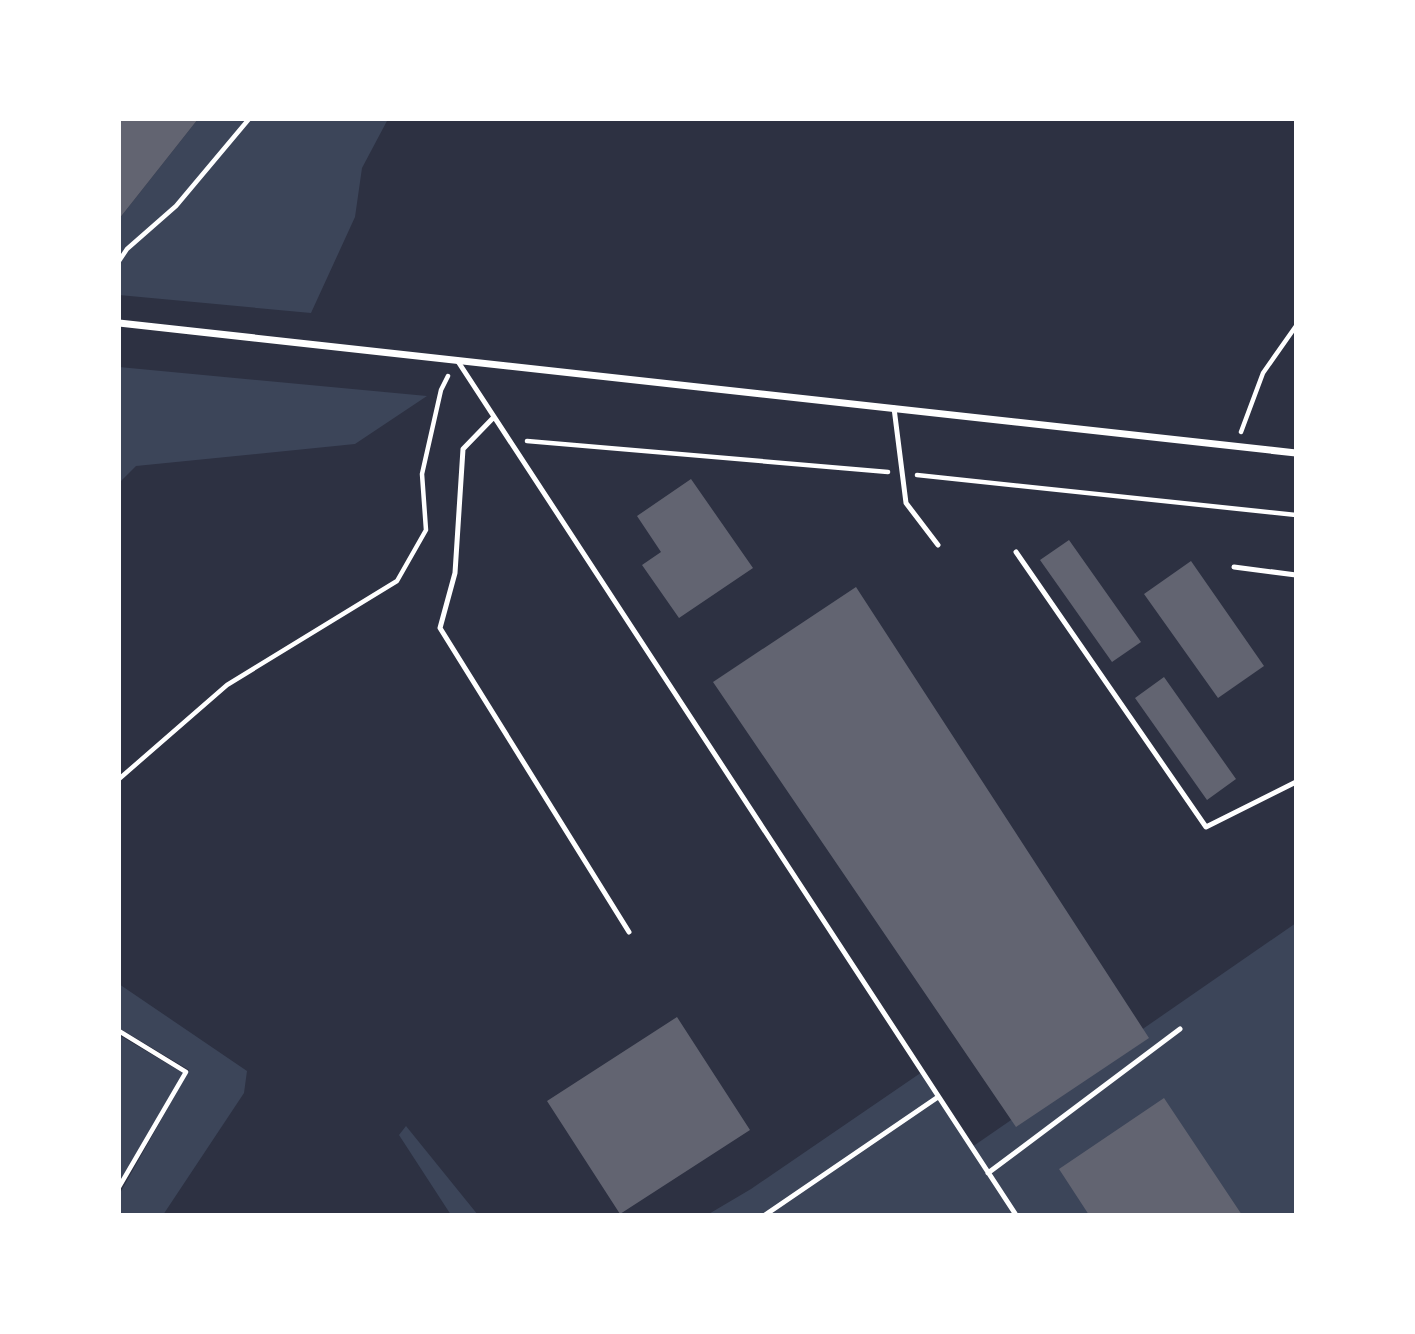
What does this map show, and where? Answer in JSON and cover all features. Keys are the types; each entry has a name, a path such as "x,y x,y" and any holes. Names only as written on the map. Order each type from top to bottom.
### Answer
{"street":[{"path":"119,323 1296,453"}],"lane":[{"path":"457,360 1016,1215"},
{"path":"894,408 906,503 938,545"},
{"path":"494,417 463,449 455,573 440,628 629,932"},
{"path":"1016,552 1206,827 1296,782"},
{"path":"1234,567 1296,575"},
{"path":"988,1173 1180,1029"},
{"path":"765,1215 938,1097"}],"path":[{"path":"119,261 127,249 176,206 249,119"},
{"path":"1234,446 1263,373 1296,326"},
{"path":"119,779 227,685 397,581 426,530 422,474 441,390 457,360"},
{"path":"119,1031 186,1072 119,1187"}],"shaded area":[{"path":"198,119 388,119 362,168 355,217 311,313 119,295 119,219"},
{"path":"119,367 427,396 355,444 136,466 119,483"},
{"path":"1296,923 1296,1215 707,1215 751,1189 922,1072 972,1147"},
{"path":"119,984 247,1071 244,1093 163,1215 119,1215 119,1195 189,1070 119,1028"},
{"path":"119,1035 183,1073 119,1183"},
{"path":"406,1126 478,1215 451,1215 399,1135"}],"building":[{"path":"119,119 198,119 119,219"},
{"path":"691,479 753,568 679,618 642,565 661,552 637,516"},
{"path":"1069,540 1141,642 1112,662 1040,560"},
{"path":"1191,561 1264,666 1218,698 1144,594"},
{"path":"856,587 1149,1038 1016,1127 713,682"},
{"path":"1164,677 1236,779 1207,800 1135,698"},
{"path":"677,1017 750,1130 620,1214 547,1101"},
{"path":"1164,1098 1242,1215 1089,1215 1059,1169"}]}
